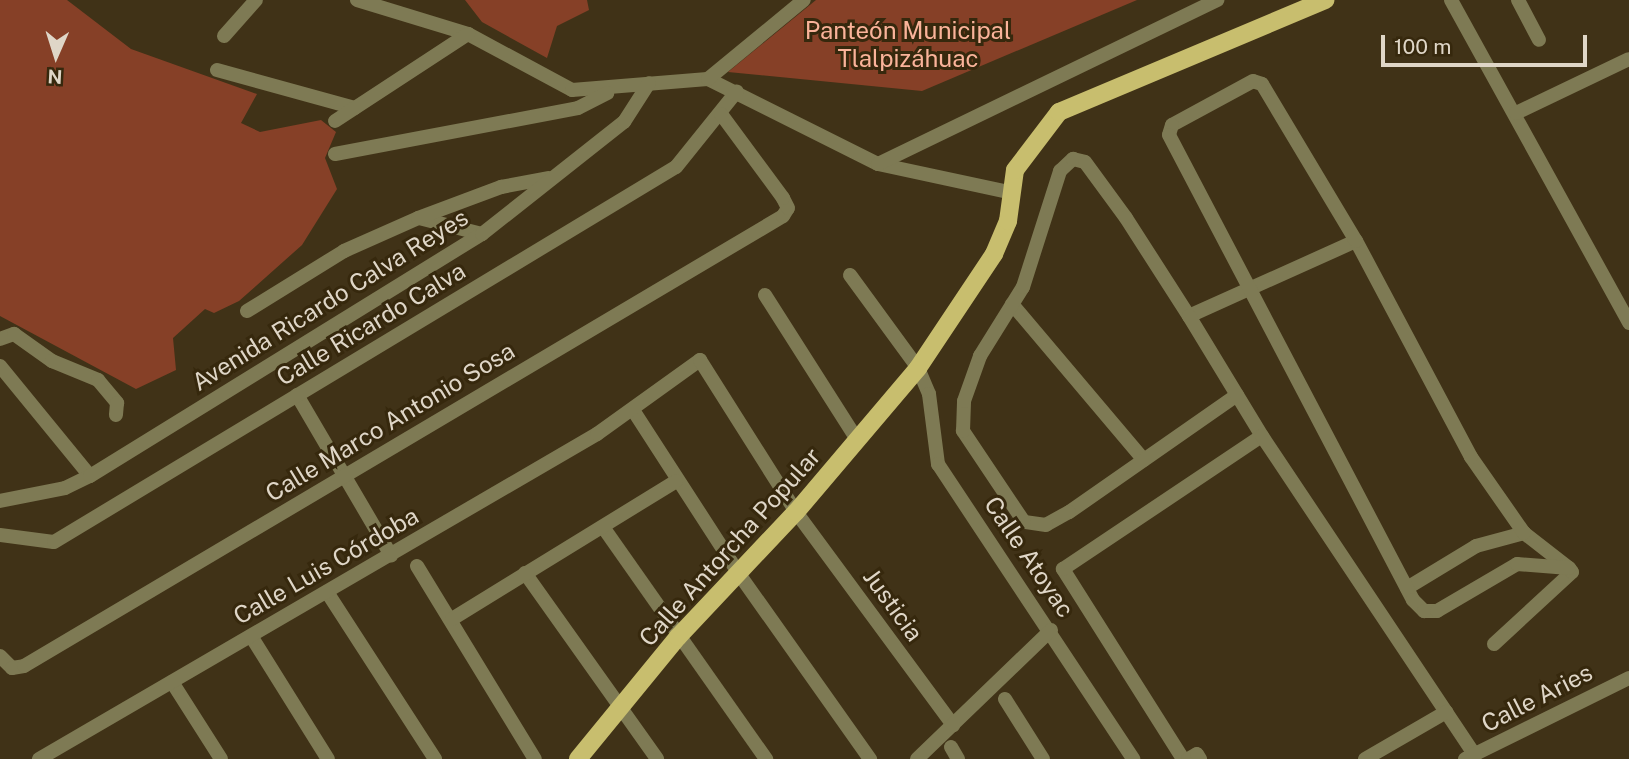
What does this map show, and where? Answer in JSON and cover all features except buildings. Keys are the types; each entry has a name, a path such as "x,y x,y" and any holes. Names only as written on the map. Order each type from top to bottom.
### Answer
{"main road":[{"name":"Calle Antorcha Popular","path":"578,759 678,637 796,512 918,368 994,254 1008,220 1009,192 1027,148 1059,112 1325,0"}],"street":[{"path":"224,36 256,0"},
{"path":"357,0 468,34 572,90 611,91 649,83 708,79 737,91 878,164 1009,192"},
{"path":"708,79 804,0"},
{"path":"878,164 1217,0"},
{"path":"1451,0 1516,113 1629,323"},
{"path":"1518,0 1539,40"},
{"path":"335,121 468,34"},
{"path":"1516,113 1629,59"},
{"path":"218,70 355,108"},
{"path":"1494,644 1572,576 1569,568 1524,533 1471,457 1356,241 1262,84 1253,82 1172,125 1169,135 1248,289 1407,588 1424,611 1437,611 1517,564 1569,568"},
{"name":"Avenida Ricardo Calva Reyes","path":"0,502 65,488 90,476 482,234 624,122 649,83"},
{"path":"335,153 578,108 611,91"},
{"name":"Calle Ricardo Calva","path":"0,535 54,542 676,167 737,91"},
{"name":"Calle Marco Antonio Sosa","path":"0,656 12,668 347,474 788,208 721,114"},
{"path":"1237,395 1046,525 1024,522 963,431 964,401 980,356 1012,304 1060,171 1073,159 1085,162 1189,316 1262,436 1446,712 1470,757"},
{"path":"247,311 344,251 418,218 501,187 550,178"},
{"path":"418,218 482,234"},
{"path":"1189,316 1356,241"},
{"name":"Calle Atoyac","path":"850,275 918,368 929,394 938,464 1051,630 1133,759"},
{"path":"765,295 858,441"},
{"path":"1012,304 1144,460"},
{"path":"0,339 14,334 52,361 99,380 117,403 116,415"},
{"name":"Calle Luis Córdoba","path":"39,759 391,555 633,410 700,360"},
{"name":"Justicia","path":"700,360 796,512 953,725"},
{"path":"0,366 90,476"},
{"path":"297,395 347,474 391,555"},
{"path":"633,410 676,481 739,574 870,759"},
{"path":"1183,759 1063,569 1262,436"},
{"path":"452,619 676,481"},
{"path":"603,527 766,759"},
{"path":"1407,588 1476,546 1524,533"},
{"path":"417,566 452,619 534,759"},
{"path":"525,573 657,759"},
{"path":"327,592 435,759"},
{"path":"916,759 1051,630"},
{"path":"251,636 327,759"},
{"name":"Calle Aries","path":"1470,757 1629,678"},
{"path":"172,682 221,759"},
{"path":"1005,699 1043,759"},
{"path":"1365,759 1446,712"},
{"path":"1498,744 1505,759"},
{"path":"1188,759 1198,754 1200,759"}],"green space":[{"path":"0,0 67,0 131,49 257,94 241,123 260,132 321,120 336,132 325,158 337,189 302,245 239,301 214,313 205,309 173,338 176,370 136,389 0,316"},
{"path":"465,0 587,0 589,10 557,26 547,58 482,22"},
{"name":"Panteón Municipal Tlalpizáhuac","path":"816,0 1137,0 922,91 728,72"}]}
